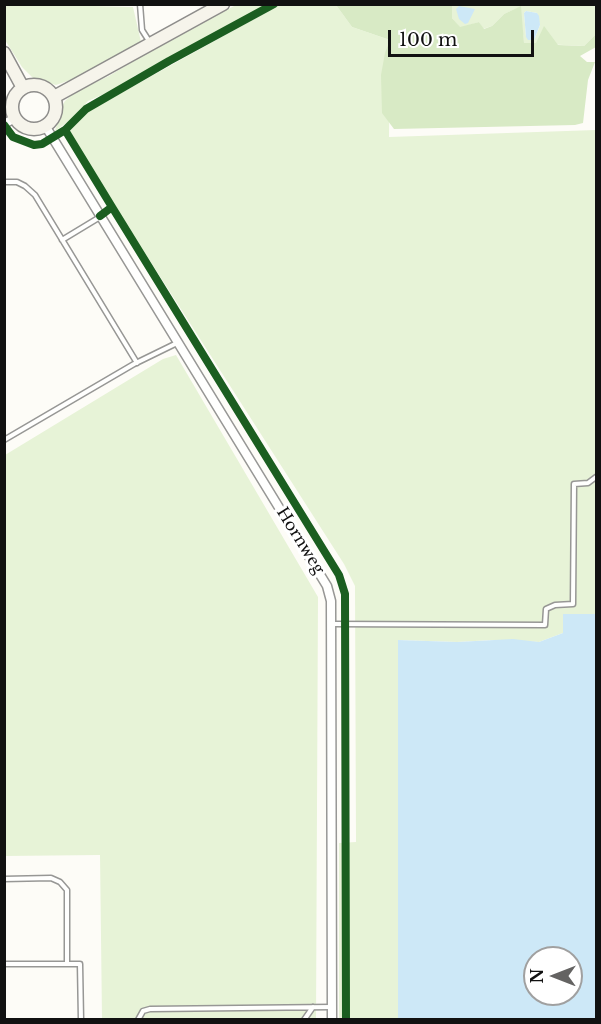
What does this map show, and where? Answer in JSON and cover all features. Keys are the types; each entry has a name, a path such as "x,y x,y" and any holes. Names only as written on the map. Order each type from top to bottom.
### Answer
{"street":[{"path":"54,96 223,4"},
{"path":"4,53 23,88"},
{"path":"37,86 54,96 56,110 46,127 25,128 10,121 14,98 23,88 37,86"},
{"name":"Hornweg","path":"46,127 327,586 331,601 332,1020"}],"lane":[{"path":"140,4 142,30 151,44"},
{"path":"4,182 17,182 35,195 137,363"},
{"path":"62,240 100,216"},
{"path":"4,440 137,363 178,342"},
{"path":"331,624 545,625 546,609 555,605 573,604 574,484 588,483 597,477"},
{"path":"4,879 51,878 60,882 67,890 67,964"},
{"path":"4,964 80,964 81,1020"},
{"path":"304,1020 313,1007"},
{"path":"138,1020 143,1011 150,1009 333,1007"}],"green space":[{"path":"90,4 133,7 141,42 79,77 56,85 34,79 22,67 5,40 4,5"},
{"path":"281,4 336,5 352,27 390,40 389,137 596,130 596,614 563,615 563,633 539,642 398,640 398,1019 339,1019 339,843 356,842 355,586 344,564 67,131 87,112"},
{"path":"236,5 268,5 180,54 134,76 120,87 88,101 73,118 55,131 61,108 75,92 109,76 161,44"},
{"path":"336,5 454,5 452,6 452,18 460,27 479,22 484,29 492,26 504,14 521,6 524,43 536,43 544,26 558,45 584,46 596,34 596,47 580,56 587,62 595,62 588,80 583,123 394,129 382,113 381,75 390,40 352,27"},
{"path":"596,5 596,34 584,46 524,43 520,7 504,14 492,26 483,29 479,22 460,28 452,18 452,6","holes":["526,11 537,13 540,25 535,38 526,37 524,13"]},
{"path":"176,355 318,597 316,1019 102,1019 100,855 5,856 5,455 163,359"}],"water":[{"path":"459,6 475,9 468,23 465,24 459,19 456,9"},
{"path":"526,11 537,13 539,16 540,25 534,40 528,40 526,37 524,13"},
{"path":"563,614 596,614 596,1019 398,1019 398,640 457,642 513,639 539,642 563,633"}],"cycle path":[{"path":"4,125 13,137 34,145 42,144 65,130 86,109 274,4"},
{"path":"65,130 112,207 100,216"},
{"path":"112,207 339,575 345,594 346,1020"}]}
